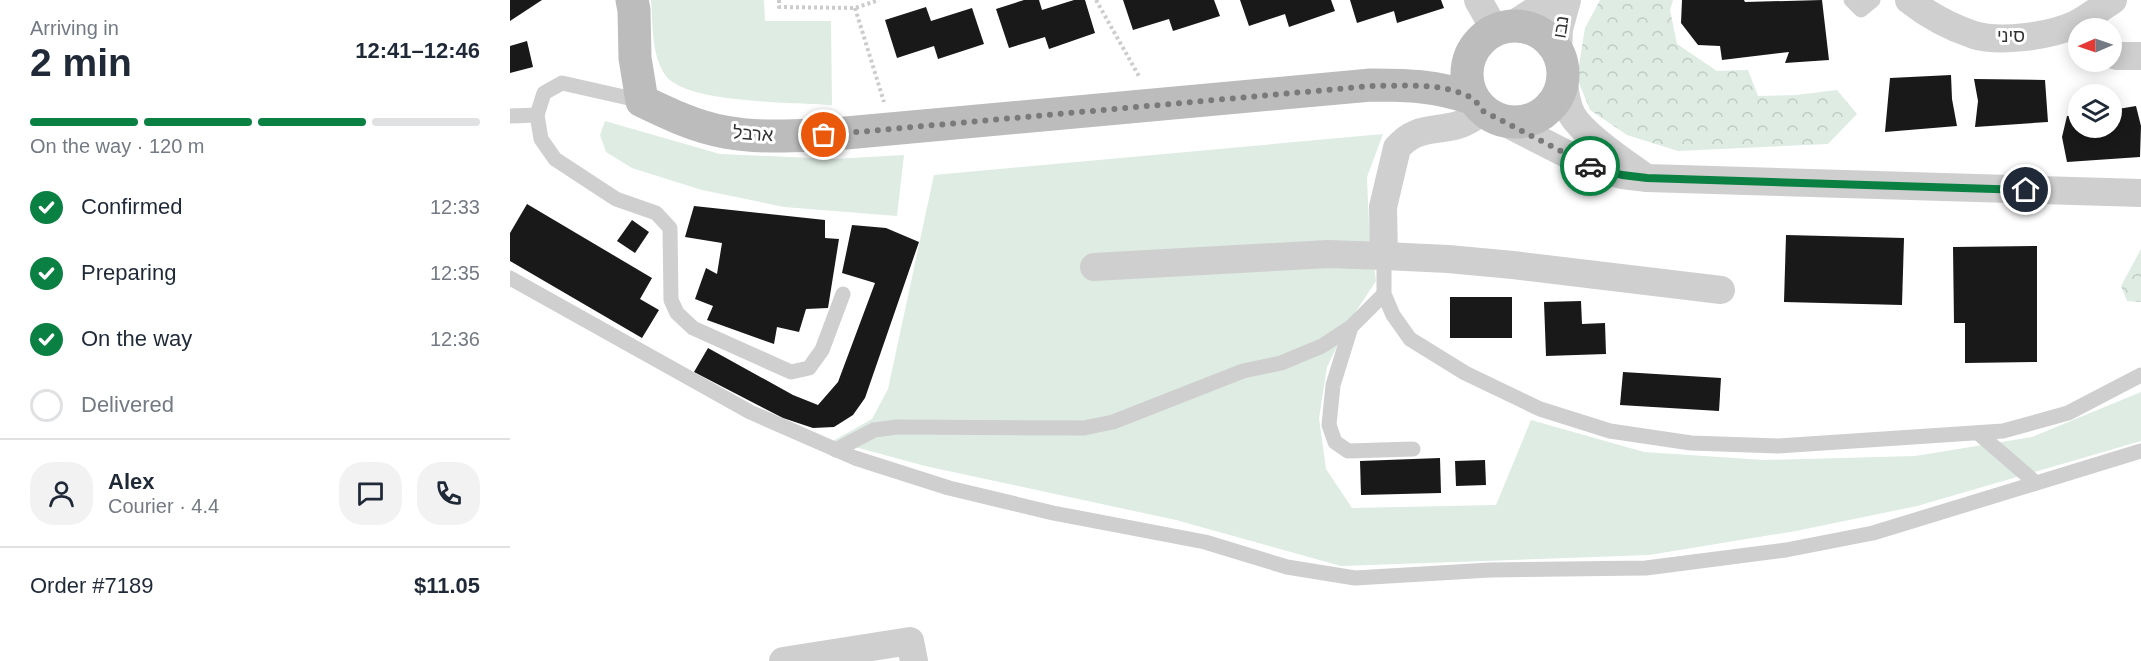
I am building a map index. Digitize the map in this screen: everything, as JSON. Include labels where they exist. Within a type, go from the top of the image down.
[{"type":"street","points":[[632,0],[638,81],[642,101]]},
{"type":"street","points":[[1478,0],[1503,28]]},
{"type":"street","name":"נבו","points":[[1503,28],[1537,9],[1546,0]]},
{"type":"street","name":"נבו","points":[[1567,0],[1558,29],[1560,66],[1567,101],[1573,116],[1614,155],[1647,178]]},
{"type":"street","name":"סיני","points":[[1909,0],[1930,16],[1976,36],[2013,38],[2048,35],[2068,29]]},
{"type":"street","name":"סיני","points":[[2089,18],[2112,0]]},
{"type":"street","points":[[1486,110],[1519,123],[1542,114],[1559,94],[1560,66],[1542,34],[1527,27],[1503,28],[1485,36],[1470,56],[1467,72],[1469,89],[1486,110],[1588,165],[1622,175],[1647,178],[2141,193]]},
{"type":"street","name":"ארבל","points":[[1371,86],[1470,56]]},
{"type":"street","points":[[2122,56],[2141,56]]},
{"type":"street","name":"ארבל","points":[[642,101],[672,116],[727,132],[802,136],[1371,86],[1420,86],[1449,90],[1486,110]]},
{"type":"street","points":[[1384,256],[1383,207],[1397,148],[1414,133],[1431,128],[1457,125],[1486,110]]},
{"type":"street","points":[[1094,267],[1328,254],[1384,256],[1513,265],[1721,290]]},
{"type":"street","points":[[783,661],[910,641],[914,661]]},
{"type":"lane","points":[[1851,0],[1861,10],[1873,0]]},
{"type":"lane","points":[[642,101],[562,83],[544,93],[537,115],[541,139],[555,159],[616,199],[656,213],[670,228],[671,300],[677,313],[693,328],[791,372],[809,368],[822,350],[843,294]]},
{"type":"lane","points":[[510,116],[537,115]]},
{"type":"lane","points":[[1384,256],[1384,294],[1393,315],[1410,339],[1464,373],[1540,409],[1610,431],[1691,443],[1778,446],[2003,431],[2068,413],[2141,375]]},
{"type":"lane","points":[[510,278],[750,412],[855,458],[928,481],[1053,513],[1205,542],[1287,567],[1355,578],[1490,570],[1646,568],[1786,550],[1873,533],[2141,451]]},
{"type":"lane","points":[[836,450],[874,430],[897,427],[1084,428],[1103,424],[1243,371],[1281,363],[1322,346],[1352,327],[1384,294]]},
{"type":"lane","points":[[1352,327],[1333,385],[1329,425],[1335,442],[1348,451],[1413,449]]},
{"type":"lane","points":[[1978,433],[2037,483]]},
{"type":"path","points":[[779,0],[779,7],[855,8],[879,0]]},
{"type":"path","points":[[1096,0],[1156,105]]},
{"type":"path","points":[[855,8],[892,129]]},
{"type":"green space","points":[[651,0],[764,0],[765,21],[831,21],[832,105],[719,97],[678,85],[666,76],[658,59],[655,49]]},
{"type":"green space","points":[[1600,0],[1673,0],[1670,10],[1677,44],[1717,71],[1748,70],[1758,96],[1796,95],[1837,90],[1857,114],[1828,144],[1678,151],[1627,135],[1590,110],[1577,78],[1585,28]]},
{"type":"green space","points":[[605,121],[720,154],[834,159],[904,155],[897,216],[784,207],[702,190],[632,168],[606,152],[600,135]]},
{"type":"green space","points":[[1383,134],[1367,177],[1369,226],[1376,281],[1350,320],[1327,367],[1319,418],[1326,469],[1352,508],[1496,505],[1531,420],[1644,452],[1764,460],[1915,456],[2032,437],[2141,392],[2141,441],[1917,506],[1796,531],[1649,555],[1341,566],[1176,520],[925,466],[833,441],[872,419],[888,389],[934,175]]},
{"type":"green space","points":[[2141,249],[2141,302],[2127,301],[2121,286]]},
{"type":"building","points":[[510,0],[542,0],[510,21]]},
{"type":"building","points":[[1024,0],[1039,0],[1042,10],[1074,0],[1085,0],[1095,33],[1049,49],[1045,37],[1009,48],[996,9]]},
{"type":"building","points":[[1123,0],[1214,0],[1220,16],[1173,31],[1169,19],[1133,30]]},
{"type":"building","points":[[1240,0],[1331,0],[1335,11],[1289,27],[1285,14],[1249,26]]},
{"type":"building","points":[[1350,0],[1441,0],[1444,8],[1397,23],[1394,11],[1357,23]]},
{"type":"building","points":[[1682,0],[1744,0],[1745,2],[1822,0],[1829,60],[1785,63],[1789,52],[1722,60],[1720,46],[1698,45],[1681,23]]},
{"type":"building","points":[[926,7],[931,21],[972,8],[984,44],[938,59],[934,46],[897,58],[885,20]]},
{"type":"building","points":[[527,41],[533,67],[510,73],[510,46]]},
{"type":"building","points":[[1951,75],[1952,99],[1957,126],[1885,132],[1890,78]]},
{"type":"building","points":[[1974,79],[2045,80],[2048,122],[1975,127],[1978,101]]},
{"type":"building","points":[[2136,106],[2141,126],[2140,157],[2067,162],[2062,137],[2067,116],[2068,138],[2122,138],[2122,108]]},
{"type":"building","points":[[527,204],[652,278],[640,299],[659,310],[642,338],[510,261],[510,233]]},
{"type":"building","points":[[694,206],[825,220],[825,238],[839,239],[828,308],[806,309],[799,332],[777,327],[774,344],[707,320],[713,306],[695,299],[706,268],[717,274],[722,243],[685,237]]},
{"type":"building","points":[[632,220],[649,232],[635,253],[617,241]]},
{"type":"building","points":[[852,225],[886,228],[919,242],[865,398],[853,415],[834,427],[813,428],[783,418],[694,372],[708,348],[793,395],[818,405],[838,382],[875,283],[842,273]]},
{"type":"building","points":[[1786,235],[1904,238],[1902,305],[1784,302]]},
{"type":"building","points":[[2037,246],[2037,362],[1965,363],[1965,323],[1954,323],[1953,247]]},
{"type":"building","points":[[1450,297],[1512,297],[1512,338],[1450,338]]},
{"type":"building","points":[[1581,301],[1582,324],[1605,323],[1606,354],[1546,356],[1544,302]]},
{"type":"building","points":[[1623,372],[1721,378],[1719,411],[1620,405]]},
{"type":"building","points":[[1440,458],[1441,493],[1361,495],[1360,461]]},
{"type":"building","points":[[1485,460],[1486,485],[1456,486],[1455,461]]},
{"type":"way so far","points":[[824,135],[1371,86],[1420,86],[1449,90],[1472,98],[1483,111],[1590,166]]},
{"type":"route","points":[[1590,166],[1622,175],[1647,178],[2026,190]]}]
